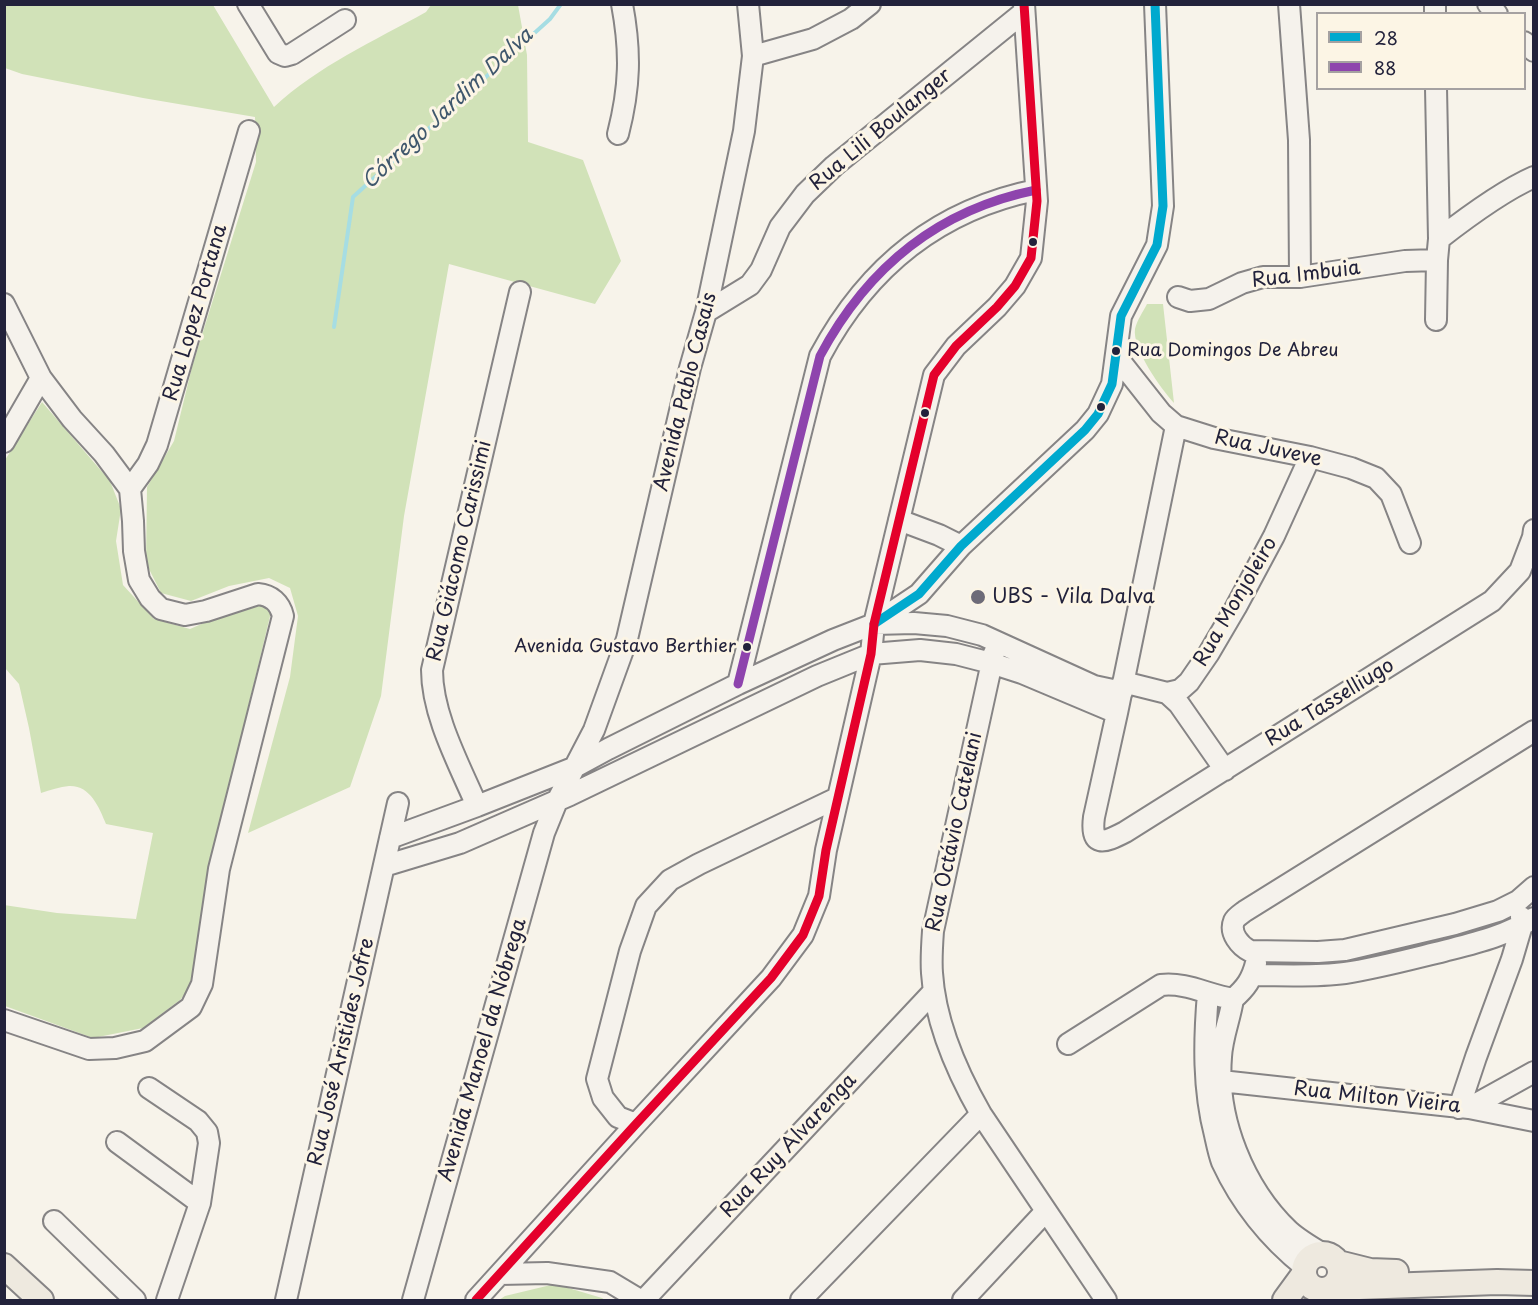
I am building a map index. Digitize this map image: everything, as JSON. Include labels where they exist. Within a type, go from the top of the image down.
[{"type":"main road","points":[[4,1266],[41,1300]]},
{"type":"main road","points":[[1285,1300],[1317,1276],[1370,1271],[1533,1267]]},
{"type":"main road","points":[[1317,1276],[1533,1283]]},
{"type":"street","points":[[248,4],[278,53],[285,56],[292,54],[345,20]]},
{"type":"street","points":[[618,134],[628,85],[629,52],[622,4]]},
{"type":"street","name":"Avenida Pablo Casais","points":[[573,768],[594,730],[627,639],[690,368],[706,312],[744,131],[753,56],[748,4]]},
{"type":"street","points":[[753,56],[813,39],[851,19],[870,4]]},
{"type":"street","points":[[390,838],[573,768],[738,684],[833,640],[874,624],[919,594],[961,546],[1085,430],[1098,414],[1112,384],[1120,316],[1157,245],[1161,226],[1163,206],[1155,4]]},
{"type":"street","points":[[1290,4],[1299,140],[1300,278]]},
{"type":"street","points":[[476,1300],[771,978],[803,935],[819,896],[825,850],[871,654],[874,624],[934,375],[956,346],[997,307],[1015,286],[1031,258],[1037,201],[1024,8]]},
{"type":"street","name":"Rua Lili Boulanger","points":[[706,312],[750,285],[760,270],[780,227],[805,194],[834,166],[1024,8]]},
{"type":"street","points":[[1436,90],[1439,239],[1436,320]]},
{"type":"street","name":"Rua Lopez Portana","points":[[130,489],[148,464],[157,445],[249,131]]},
{"type":"street","points":[[1439,239],[1519,183],[1533,177]]},
{"type":"street","points":[[738,684],[820,356],[834,331],[850,307],[881,271],[918,239],[955,217],[1013,194],[1036,190]]},
{"type":"street","name":"Rua Imbuia","points":[[1178,297],[1190,301],[1209,299],[1242,283],[1263,277],[1300,278],[1405,261],[1437,260]]},
{"type":"street","name":"Rua Giácomo Carissimi","points":[[477,806],[439,715],[434,697],[432,670],[520,292]]},
{"type":"street","points":[[4,304],[41,378],[130,489],[134,521],[134,551],[139,580],[150,598],[161,609],[185,615],[264,594],[274,600],[284,616],[219,869],[202,984],[191,1007],[145,1041],[115,1048],[89,1049],[4,1020]]},
{"type":"street","name":"Rua Juveve","points":[[1116,356],[1161,413],[1176,426],[1214,438],[1310,457],[1351,468],[1376,478],[1391,494],[1410,543]]},
{"type":"street","points":[[4,442],[41,378]]},
{"type":"street","points":[[384,866],[460,843],[557,801],[817,676],[871,654],[920,650],[956,654],[1022,673],[1117,713],[1176,426]]},
{"type":"street","name":"Rua Monjoleiro","points":[[1167,693],[1180,690],[1189,682],[1209,653],[1274,536],[1310,457]]},
{"type":"street","points":[[899,520],[961,546]]},
{"type":"street","name":"Rua Tasselliugo","points":[[1117,713],[1092,829],[1094,837],[1100,841],[1108,841],[1125,832],[1492,601],[1520,571],[1533,537],[1533,530]]},
{"type":"street","points":[[874,624],[947,626],[982,634],[1094,686],[1167,693],[1179,704],[1225,770]]},
{"type":"street","name":"Rua Octávio Catelani","points":[[998,642],[991,663],[933,931],[934,991],[941,1023],[967,1090],[1106,1300]]},
{"type":"street","points":[[594,730],[608,749]]},
{"type":"street","points":[[1533,731],[1235,918],[1233,925],[1237,939],[1243,947],[1250,951],[1345,950],[1455,924],[1498,911],[1518,901],[1533,887]]},
{"type":"street","name":"Avenida Manoel da Nóbrega","points":[[413,1300],[544,833],[573,768]]},
{"type":"street","points":[[636,1124],[618,1117],[603,1098],[597,1078],[630,951],[646,906],[670,880],[837,798]]},
{"type":"street","name":"Rua José Aristides Jofre","points":[[286,1300],[398,803]]},
{"type":"street","points":[[1464,1108],[1476,1057],[1528,922],[1518,901]]},
{"type":"street","points":[[1253,975],[1343,973],[1485,940],[1528,922]]},
{"type":"street","points":[[1258,951],[1249,984],[1233,999],[1231,1015],[1225,1031],[1221,1056],[1225,1112],[1233,1142],[1251,1182],[1269,1209],[1302,1241],[1317,1276]]},
{"type":"street","points":[[1068,1044],[1161,985],[1174,984],[1191,987],[1233,999]]},
{"type":"street","name":"Rua Ruy Alvarenga","points":[[642,1300],[934,991]]},
{"type":"street","points":[[1208,993],[1205,1027],[1207,1099],[1221,1160],[1239,1193],[1261,1225],[1293,1257],[1317,1276]]},
{"type":"street","points":[[1205,1027],[1225,1031]]},
{"type":"street","points":[[1464,1108],[1533,1072]]},
{"type":"street","name":"Rua Milton Vieira","points":[[1221,1081],[1464,1108],[1533,1121]]},
{"type":"street","points":[[149,1088],[198,1121],[207,1132],[209,1143],[200,1203],[167,1300]]},
{"type":"street","points":[[801,1300],[981,1114]]},
{"type":"street","points":[[117,1142],[200,1203]]},
{"type":"street","points":[[963,1300],[1046,1211]]},
{"type":"street","points":[[54,1221],[135,1300]]},
{"type":"street","points":[[500,1274],[547,1273],[610,1282],[642,1300]]},
{"type":"green space","points":[[4,5],[213,5],[274,107],[309,79],[426,12],[431,5],[518,5],[527,55],[528,142],[583,160],[621,261],[595,304],[449,264],[404,516],[381,696],[350,787],[248,833],[290,677],[298,616],[290,588],[269,578],[229,586],[191,601],[161,593],[146,563],[147,487],[174,441],[192,367],[256,162],[255,117],[143,98],[22,74],[5,68]]},
{"type":"green space","points":[[1147,304],[1163,304],[1174,403],[1148,368],[1135,337],[1136,326]]},
{"type":"green space","points":[[42,402],[110,481],[121,509],[116,541],[123,585],[154,619],[190,629],[238,608],[259,602],[272,608],[212,858],[191,986],[180,1000],[143,1028],[93,1038],[5,1006],[4,905],[57,913],[136,919],[153,833],[106,824],[93,798],[83,789],[66,786],[41,793],[19,684],[5,668],[5,460]]},
{"type":"green space","points":[[555,1284],[605,1300],[499,1300],[505,1296]]},
{"type":"waterway","name":"Córrego Jardim Dalva","points":[[334,327],[353,197],[550,19],[561,4]]},
{"type":"transit line","points":[[476,1300],[771,978],[803,935],[819,896],[826,850],[871,654],[874,624],[934,375],[956,346],[997,307],[1015,286],[1031,258],[1037,201],[1024,4]]},
{"type":"transit line","name":"28","points":[[874,624],[919,594],[961,546],[1085,430],[1098,414],[1112,384],[1121,316],[1157,245],[1163,206],[1155,4]]},
{"type":"transit line","name":"88","points":[[738,684],[820,356],[839,324],[883,270],[908,248],[937,228],[967,212],[1000,199],[1036,190]]},
{"type":"place","name":"Rua Domingos De Abreu","points":[[1116,351]]},
{"type":"place","name":"UBS - Vila Dalva","points":[[978,597]]},
{"type":"place","name":"Avenida Gustavo Berthier","points":[[747,647]]}]
